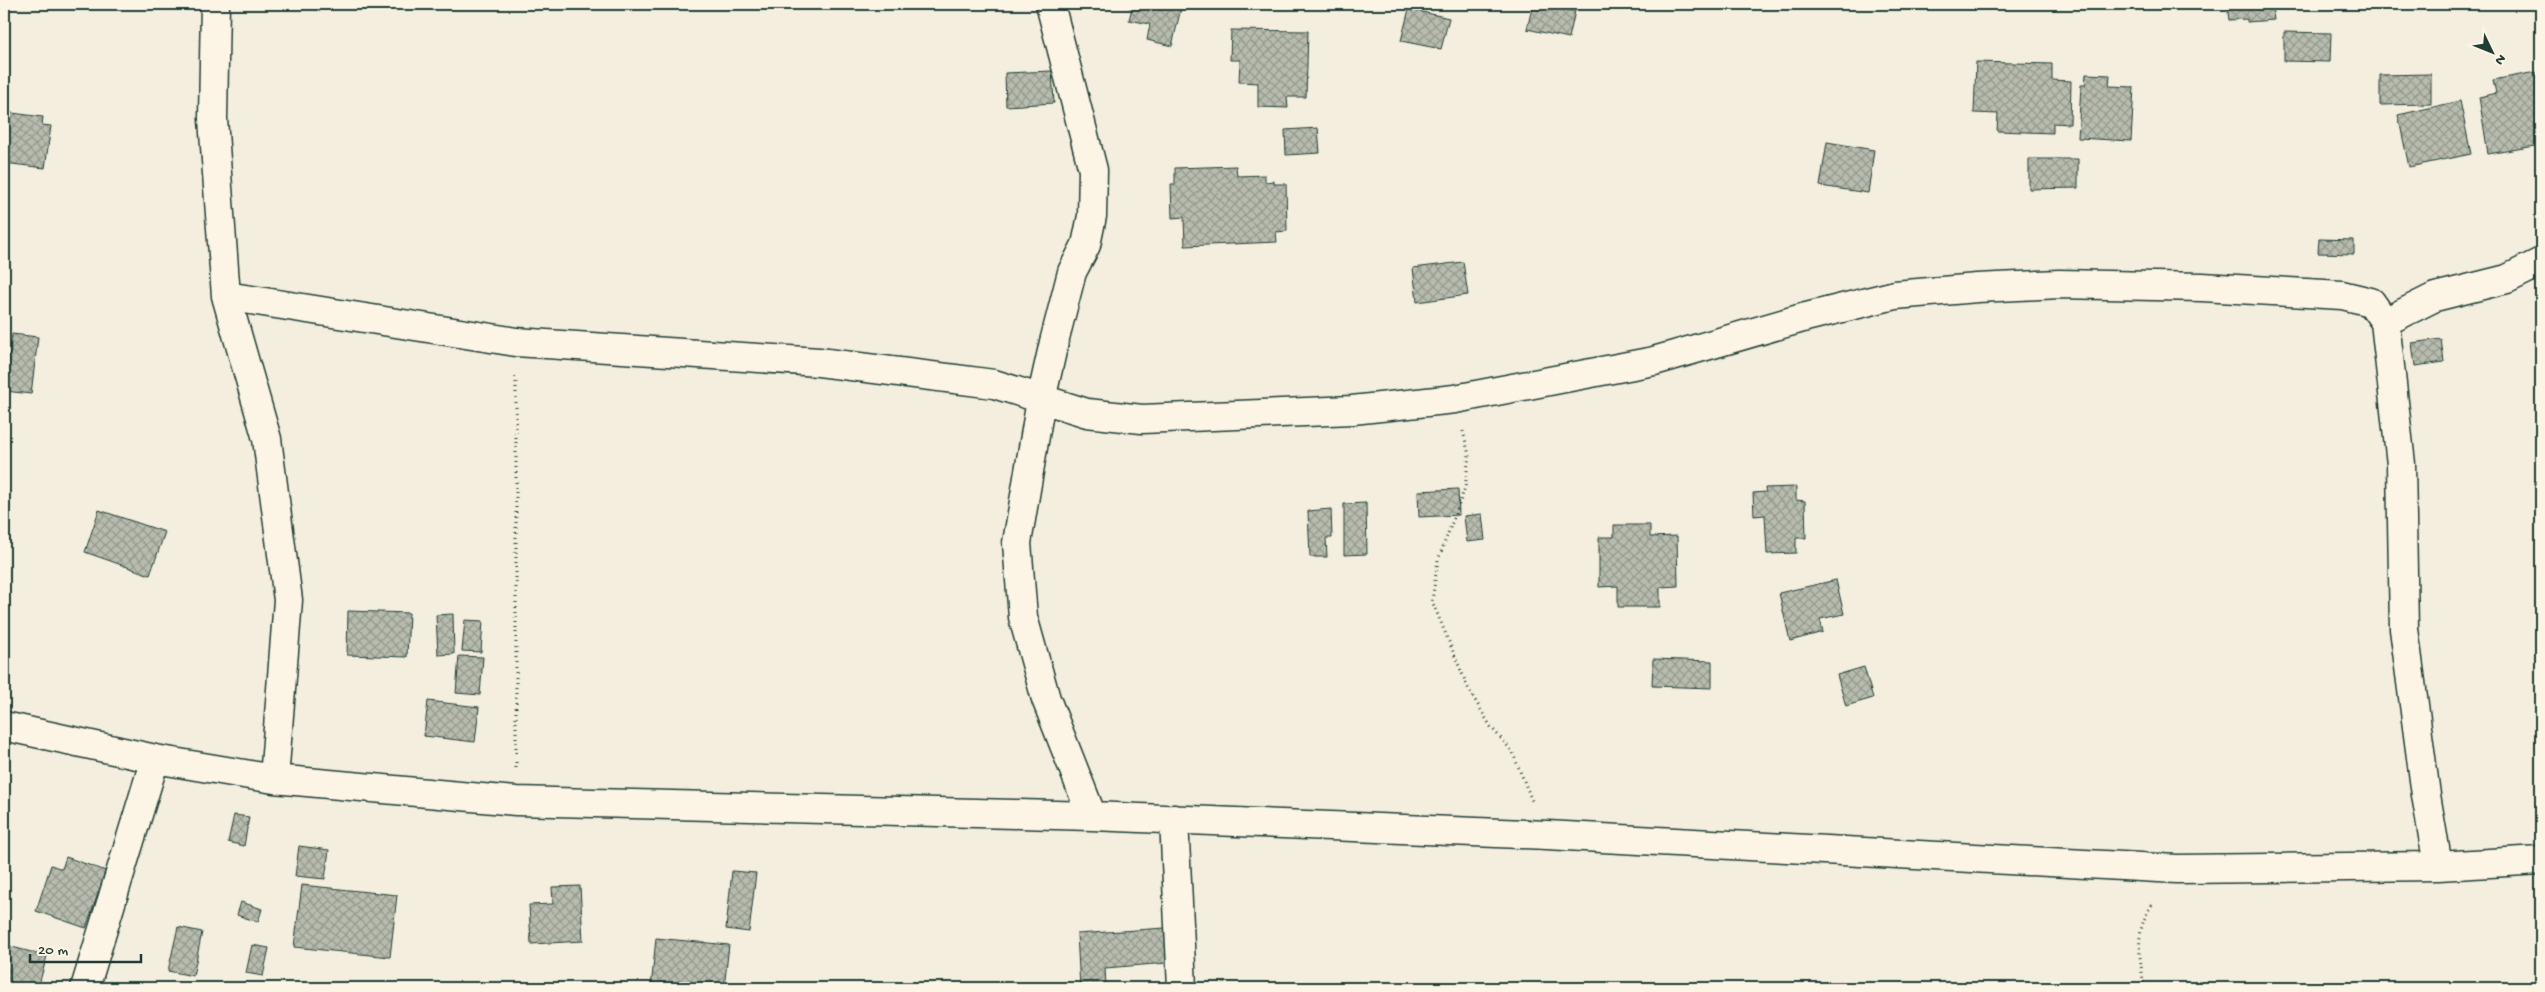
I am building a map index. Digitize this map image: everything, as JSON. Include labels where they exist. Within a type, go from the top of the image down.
[{"type":"street","points":[[215,4],[213,119],[226,296],[267,439],[288,600],[274,778]]},
{"type":"street","points":[[1050,4],[1093,170],[1092,216],[1086,245],[1072,272],[1041,400],[1017,543],[1023,617],[1046,700],[1092,816]]},
{"type":"street","points":[[2385,322],[2435,297],[2507,279],[2541,262]]},
{"type":"street","points":[[226,296],[516,342],[819,362],[994,384],[1087,413],[1142,419],[1352,410],[1455,399],[1654,361],[1806,317],[1895,295],[1977,288],[2078,284],[2202,287],[2342,295],[2370,302],[2385,322],[2401,464],[2404,629],[2426,795],[2438,866]]},
{"type":"street","points":[[4,726],[155,759],[274,778],[516,801],[1174,819],[1547,835],[2177,869],[2438,866],[2541,860]]},
{"type":"street","points":[[85,988],[155,759]]},
{"type":"street","points":[[1174,819],[1182,988]]},
{"type":"path","points":[[516,342],[516,801]]},
{"type":"path","points":[[1455,399],[1469,455],[1466,488],[1438,560],[1432,601],[1469,690],[1492,727],[1512,751],[1547,835]]},
{"type":"path","points":[[2144,988],[2139,945],[2143,916],[2177,869]]},
{"type":"building","points":[[401,4],[462,4],[462,7]]},
{"type":"building","points":[[1116,4],[1182,4],[1172,46],[1147,40],[1150,24],[1129,20],[1132,8]]},
{"type":"building","points":[[1533,4],[1575,11],[1569,38],[1527,29]]},
{"type":"building","points":[[2227,4],[2272,4],[2274,20],[2247,22],[2247,19],[2229,20]]},
{"type":"building","points":[[1409,9],[1449,18],[1441,49],[1401,41]]},
{"type":"building","points":[[1231,30],[1308,31],[1306,97],[1287,97],[1288,108],[1258,107],[1258,83],[1239,82],[1240,60],[1230,60]]},
{"type":"building","points":[[2284,32],[2331,33],[2330,62],[2284,61]]},
{"type":"building","points":[[1976,62],[2052,64],[2052,80],[2071,81],[2070,124],[2053,123],[2053,133],[1997,131],[1998,114],[1974,113]]},
{"type":"building","points":[[1052,71],[1054,103],[1006,106],[1005,73]]},
{"type":"building","points":[[2536,72],[2538,84],[2541,84],[2541,145],[2488,154],[2479,97],[2496,93],[2493,80]]},
{"type":"building","points":[[2086,74],[2110,75],[2109,86],[2134,87],[2131,141],[2078,138],[2081,85],[2085,85]]},
{"type":"building","points":[[2431,74],[2431,104],[2380,105],[2380,75]]},
{"type":"building","points":[[2460,101],[2471,154],[2409,167],[2398,115]]},
{"type":"building","points":[[4,112],[43,117],[42,125],[51,126],[45,168],[4,163]]},
{"type":"building","points":[[1318,128],[1320,153],[1286,155],[1285,130]]},
{"type":"building","points":[[1827,142],[1874,150],[1868,193],[1820,186]]},
{"type":"building","points":[[2029,159],[2078,159],[2078,188],[2029,189]]},
{"type":"building","points":[[1236,166],[1237,176],[1265,175],[1265,182],[1274,181],[1274,184],[1286,184],[1287,231],[1276,232],[1277,242],[1185,246],[1184,217],[1172,218],[1171,184],[1175,184],[1175,168]]},
{"type":"building","points":[[2319,239],[2354,240],[2354,254],[2318,253]]},
{"type":"building","points":[[1463,262],[1468,295],[1417,302],[1413,268]]},
{"type":"building","points":[[12,334],[38,337],[31,394],[5,391]]},
{"type":"building","points":[[2441,339],[2444,362],[2415,366],[2412,343]]},
{"type":"building","points":[[1796,487],[1796,500],[1805,501],[1806,538],[1796,538],[1796,553],[1767,554],[1765,515],[1754,516],[1753,493],[1766,492],[1765,488]]},
{"type":"building","points":[[1458,489],[1459,515],[1419,517],[1418,491]]},
{"type":"building","points":[[1366,503],[1367,554],[1344,555],[1344,504]]},
{"type":"building","points":[[1331,509],[1332,538],[1326,538],[1327,557],[1310,557],[1308,511]]},
{"type":"building","points":[[99,510],[165,532],[150,575],[85,552]]},
{"type":"building","points":[[1482,514],[1485,540],[1467,542],[1464,516]]},
{"type":"building","points":[[1614,525],[1650,525],[1650,537],[1677,536],[1678,586],[1660,587],[1660,607],[1618,607],[1618,586],[1599,587],[1599,537],[1614,537]]},
{"type":"building","points":[[1836,580],[1844,614],[1820,619],[1823,632],[1790,641],[1779,593]]},
{"type":"building","points":[[348,611],[409,613],[407,657],[347,655]]},
{"type":"building","points":[[453,614],[454,654],[438,655],[436,615]]},
{"type":"building","points":[[465,620],[483,621],[481,652],[462,651]]},
{"type":"building","points":[[459,656],[483,657],[480,695],[456,693]]},
{"type":"building","points":[[1653,659],[1712,661],[1712,688],[1652,686]]},
{"type":"building","points":[[1864,667],[1873,698],[1846,706],[1837,675]]},
{"type":"building","points":[[428,701],[479,707],[475,742],[424,736]]},
{"type":"building","points":[[234,815],[249,817],[244,846],[228,842]]},
{"type":"building","points":[[299,846],[329,850],[325,879],[295,876]]},
{"type":"building","points":[[66,857],[106,871],[86,928],[36,911],[51,865],[62,869]]},
{"type":"building","points":[[732,871],[756,873],[749,932],[726,929]]},
{"type":"building","points":[[302,885],[397,895],[390,957],[294,947]]},
{"type":"building","points":[[580,886],[583,941],[531,944],[529,905],[553,904],[552,887]]},
{"type":"building","points":[[241,902],[262,909],[258,922],[237,915]]},
{"type":"building","points":[[178,927],[202,932],[193,976],[168,971]]},
{"type":"building","points":[[1165,928],[1167,963],[1105,968],[1106,988],[1080,988],[1077,934]]},
{"type":"building","points":[[656,938],[729,945],[724,988],[651,988]]},
{"type":"building","points":[[4,945],[47,956],[38,988],[24,988],[4,983]]},
{"type":"building","points":[[252,945],[269,948],[263,976],[246,973]]}]
